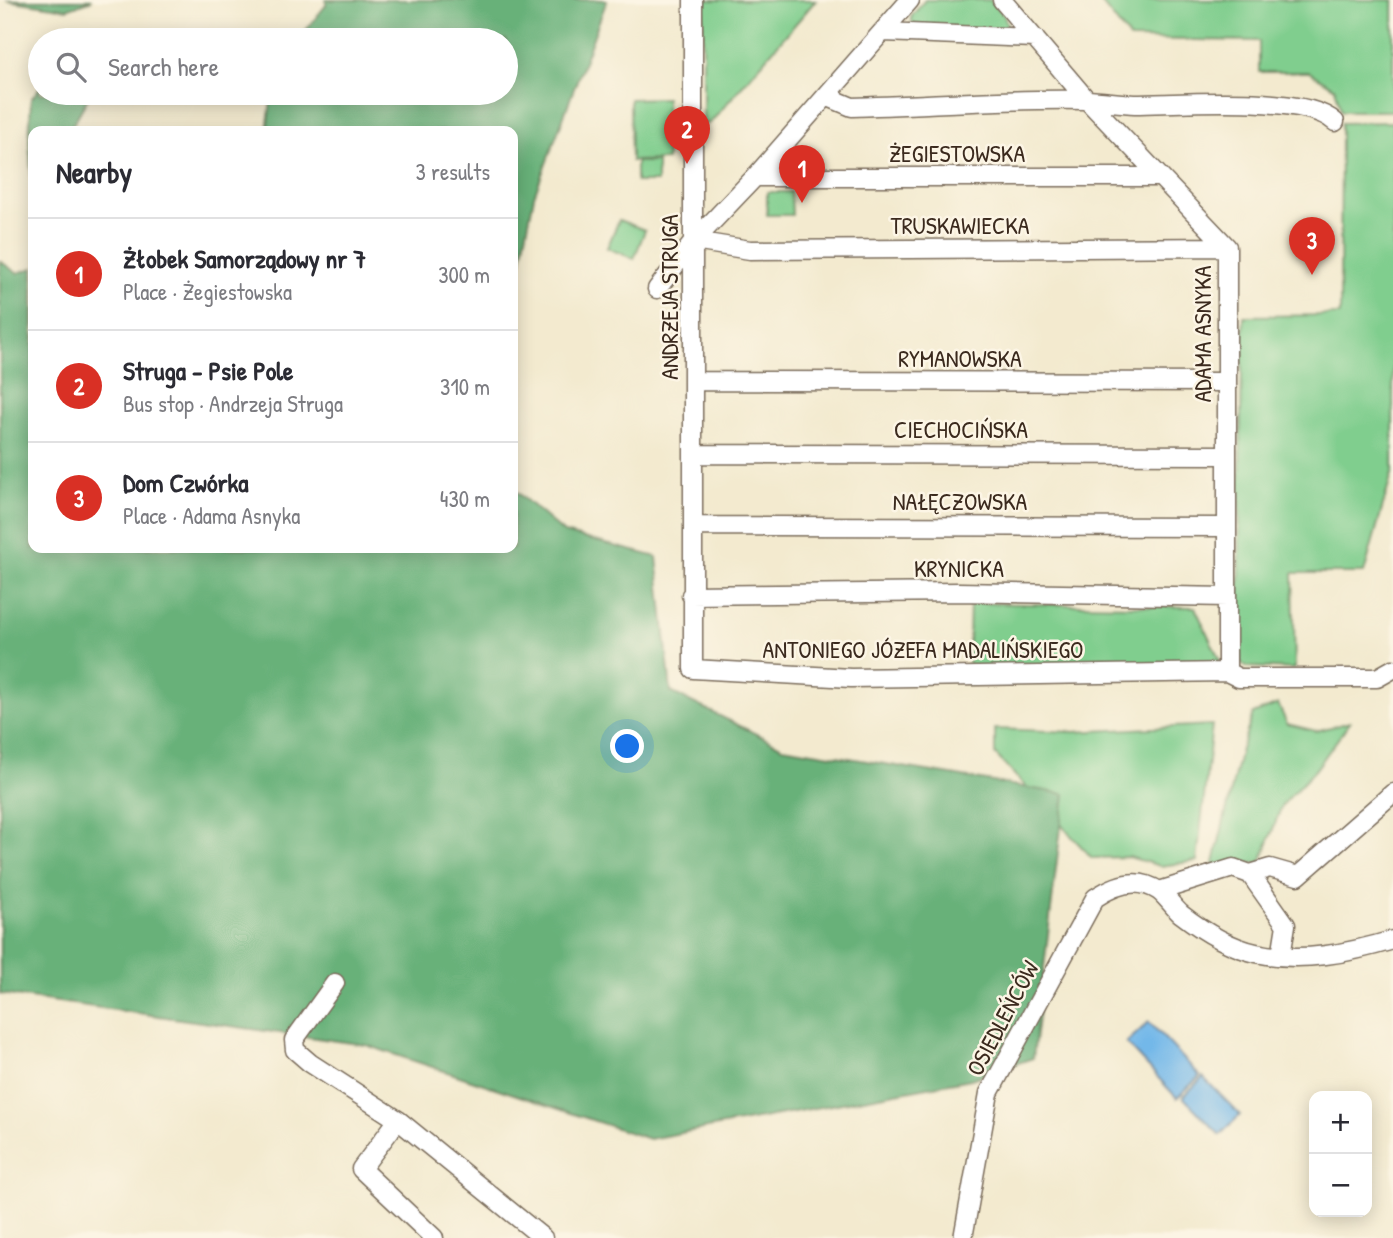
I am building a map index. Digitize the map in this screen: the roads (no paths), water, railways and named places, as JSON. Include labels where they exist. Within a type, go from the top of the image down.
[{"type":"street","name":"ANDRZEJA STRUGA","points":[[691,595],[694,526],[693,0]]},
{"type":"street","points":[[657,289],[694,241],[755,177],[910,0]]},
{"type":"street","name":"ADAMA ASNYKA","points":[[1002,0],[1087,100],[1227,247],[1227,672]]},
{"type":"street","points":[[884,32],[1034,38]]},
{"type":"street","points":[[826,96],[852,107],[1087,100],[1268,104],[1315,112],[1335,121]]},
{"type":"street","name":"ŻEGIESTOWSKA","points":[[755,177],[1158,177]]},
{"type":"street","name":"TRUSKAWIECKA","points":[[694,241],[750,250],[1227,247]]},
{"type":"street","name":"RYMANOWSKA","points":[[693,381],[1227,382]]},
{"type":"street","name":"CIECHOCIŃSKA","points":[[694,454],[1227,455]]},
{"type":"street","name":"NAŁĘCZOWSKA","points":[[694,526],[1227,527]]},
{"type":"street","name":"KRYNICKA","points":[[691,595],[959,592],[1227,597]]},
{"type":"street","name":"ANTONIEGO JÓZEFA MADALIŃSKIEGO","points":[[691,595],[693,669],[851,678],[1227,672]]},
{"type":"street","points":[[1227,672],[1239,678],[1377,678],[1393,669]]},
{"type":"street","points":[[1250,874],[1270,868],[1298,876],[1393,793]]},
{"type":"street","points":[[1281,956],[1286,925],[1250,874],[1233,868],[1159,891],[1179,912],[1217,937],[1256,953],[1281,956],[1328,955],[1393,940]]},
{"type":"street","name":"OSIEDLEŃCÓW","points":[[963,1238],[989,1093],[1095,898],[1115,884],[1143,884],[1159,891]]},
{"type":"street","points":[[335,983],[294,1040],[295,1050],[310,1063],[398,1120],[543,1238]]},
{"type":"street","points":[[398,1120],[361,1169],[434,1238]]},
{"type":"water","points":[[1149,1022],[1200,1076],[1177,1098],[1126,1043]]},
{"type":"water","points":[[1203,1077],[1240,1115],[1220,1135],[1183,1097]]},
{"type":"place","name":"Struga - Psie Pole","points":[[687,164]]},
{"type":"place","name":"Żłobek Samorządowy nr 7","points":[[802,203]]},
{"type":"place","name":"Dom Czwórka","points":[[1312,275]]}]
